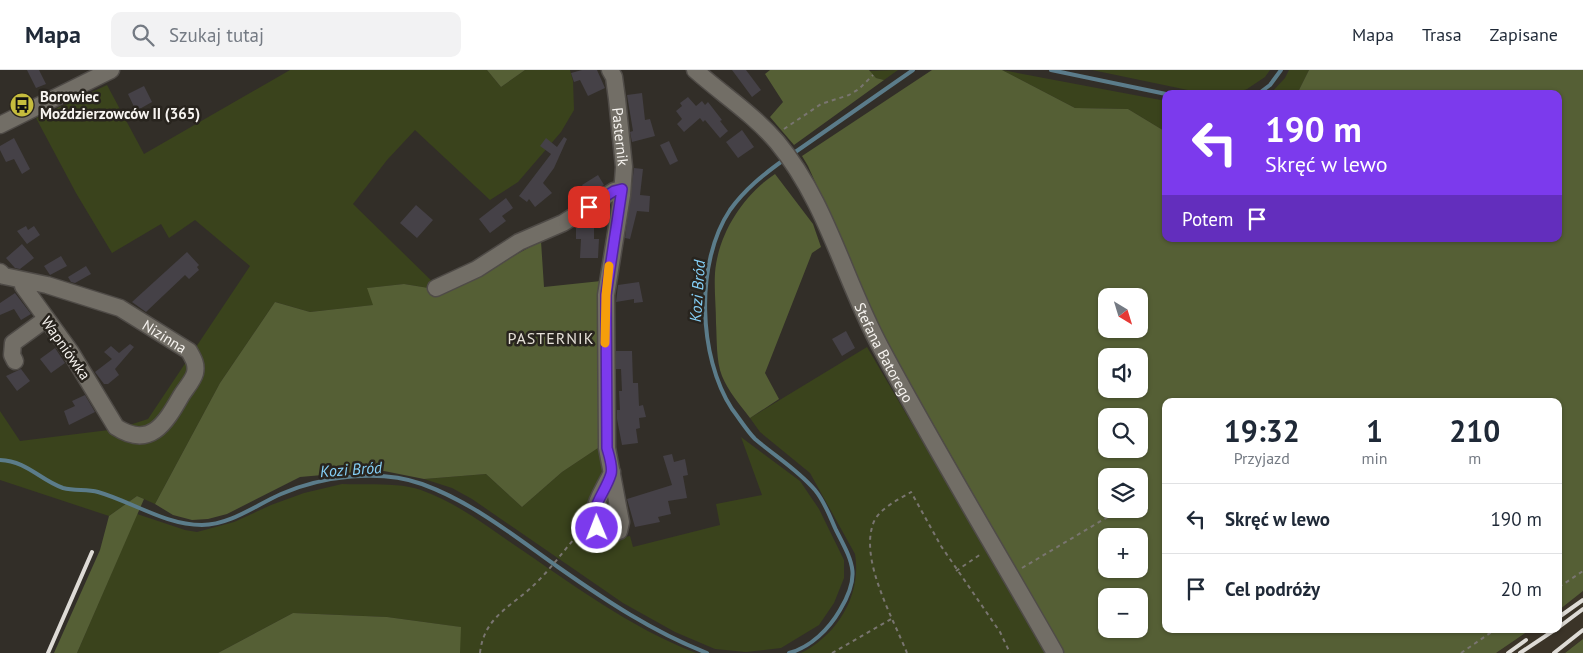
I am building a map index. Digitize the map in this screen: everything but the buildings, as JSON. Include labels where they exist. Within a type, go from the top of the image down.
[{"type":"street","points":[[0,124],[111,70]]},
{"type":"street","name":"Pasternik","points":[[593,519],[597,528],[607,535],[619,531],[621,522],[607,448],[606,295],[624,167],[614,76],[610,70]]},
{"type":"street","name":"Stefana Batorego","points":[[695,70],[756,120],[797,170],[821,214],[879,345],[1055,653]]},
{"type":"street","points":[[436,288],[477,269],[519,242],[563,223],[614,191],[622,189]]},
{"type":"street","points":[[0,272],[24,281]]},
{"type":"street","name":"Wapniówka","points":[[24,281],[23,286],[70,351],[116,427],[128,434]]},
{"type":"street","name":"Nizinna","points":[[24,281],[47,285],[120,308],[189,351],[196,362],[195,373],[169,418],[160,428],[147,435],[128,434]]},
{"type":"street","points":[[15,361],[12,355],[13,343],[46,320]]},
{"type":"street","points":[[593,519],[595,508],[612,472]]},
{"type":"path","points":[[774,140],[814,108],[860,89],[873,75]]},
{"type":"path","points":[[907,653],[882,593],[872,559],[870,544],[873,523],[881,512],[911,492],[956,571],[1000,632],[1010,653]]},
{"type":"path","points":[[1010,574],[1106,518]]},
{"type":"path","points":[[480,653],[482,637],[502,611],[538,581],[593,519]]},
{"type":"path","points":[[956,571],[993,546]]},
{"type":"path","points":[[1562,585],[1583,571]]},
{"type":"path","points":[[832,653],[893,618]]},
{"type":"path","points":[[1460,653],[1490,633]]},
{"type":"shaded area","points":[[1583,591],[1583,639],[1565,653],[1496,653],[1525,633],[1562,633],[1562,608]]},
{"type":"green space","points":[[290,70],[487,70],[501,87],[525,70],[570,70],[573,81],[574,110],[561,132],[518,182],[490,200],[415,130],[387,160],[353,204],[441,290],[404,284],[368,288],[374,305],[310,312],[275,302],[220,383],[155,504],[137,496],[109,516],[0,480],[0,411],[20,441],[117,429],[148,419],[250,266],[195,220],[169,238],[161,224],[112,253],[76,193],[36,118],[107,85],[144,154]]},
{"type":"green space","points":[[487,70],[525,70],[501,87]]},
{"type":"green space","points":[[770,70],[869,70],[876,78],[884,80],[794,145],[770,117],[783,102],[765,74]]},
{"type":"green space","points":[[898,70],[884,80],[876,78],[869,71]]},
{"type":"green space","points":[[932,70],[1002,70],[1075,108],[1128,109],[1162,130],[1162,242],[1562,242],[1562,90],[1299,90],[1309,70],[1583,70],[1583,591],[1562,608],[1562,398],[1162,398],[1162,633],[1525,633],[1496,653],[1064,653],[887,343],[802,156]]},
{"type":"green space","points":[[1002,70],[1162,100],[1162,130],[1128,109],[1075,108]]},
{"type":"green space","points":[[1092,70],[1270,70],[1265,77],[1244,90],[1188,90]]},
{"type":"green space","points":[[1289,70],[1309,70],[1299,90],[1274,90],[1285,78]]},
{"type":"green space","points":[[775,174],[813,224],[821,247],[812,253],[765,373],[779,399],[750,418],[731,392],[720,370],[717,343],[715,273],[721,244],[734,217],[753,193]]},
{"type":"green space","points":[[541,241],[544,287],[601,281],[599,294],[598,448],[562,472],[522,507],[486,474],[424,479],[379,470],[300,477],[227,514],[208,519],[192,520],[173,515],[155,504],[220,383],[275,302],[310,312],[373,305],[367,288],[404,284],[441,290],[497,265]]},
{"type":"green space","points":[[867,347],[1046,653],[801,653],[826,636],[844,612],[855,584],[855,554],[810,473],[760,432],[750,418]]},
{"type":"green space","points":[[741,437],[800,481],[819,509],[844,560],[844,578],[834,603],[819,625],[781,648],[746,652],[715,649],[675,632],[623,603],[472,499],[452,488],[424,479],[486,474],[522,507],[562,472],[598,448],[604,473],[588,520],[620,538],[630,536],[633,547],[720,525],[716,504],[762,495]]},
{"type":"green space","points":[[342,484],[382,484],[412,487],[434,495],[480,521],[624,618],[647,631],[696,653],[460,653],[460,627],[387,617],[293,613],[218,653],[77,653],[137,514],[185,530],[197,532],[234,522],[271,505],[304,493]]},
{"type":"green space","points":[[609,488],[616,522],[610,530],[597,514]]},
{"type":"green space","points":[[137,496],[144,499],[77,653],[54,653],[100,550],[109,516]]},
{"type":"green space","points":[[293,613],[387,617],[461,627],[460,653],[218,653]]},
{"type":"green space","points":[[1583,639],[1583,653],[1565,653]]},
{"type":"waterway","name":"Kozi Bród","points":[[791,155],[913,70]]},
{"type":"waterway","name":"Kozi Bród","points":[[1051,70],[1162,93]]},
{"type":"waterway","name":"Kozi Bród","points":[[1263,90],[1270,85],[1281,70]]},
{"type":"waterway","name":"Kozi Bród","points":[[785,159],[762,176],[742,195],[730,210],[719,231],[711,256],[706,282],[705,310],[707,337],[712,363],[721,388],[732,409],[755,439],[794,470],[819,495],[847,552],[852,569],[851,587],[836,617],[812,642],[789,653]]},
{"type":"waterway","name":"Kozi Bród","points":[[0,460],[10,461],[26,467],[63,488],[98,492],[162,517],[188,524],[202,525],[223,522],[281,494],[314,483],[333,479],[370,476],[406,479],[441,492],[476,510],[630,614],[687,645],[707,653]]},
{"type":"railway","points":[[48,653],[92,552]]},
{"type":"railway","points":[[1562,615],[1583,600]]},
{"type":"railway","points":[[1562,625],[1583,609]]},
{"type":"railway","points":[[1554,653],[1583,630]]},
{"type":"railway","points":[[1520,653],[1550,633]]},
{"type":"railway","points":[[1508,653],[1526,640]]},
{"type":"slow traffic","points":[[605,343],[609,266]]},
{"type":"place","name":"Borowiec Moździerzowców II (365)","points":[[22,105]]},
{"type":"district","name":"PASTERNIK","points":[[551,338]]},
{"type":"route","points":[[589,207],[614,191],[622,189],[618,221],[610,258],[606,295],[605,378],[607,448],[612,472],[595,508],[593,519],[597,528]]}]
